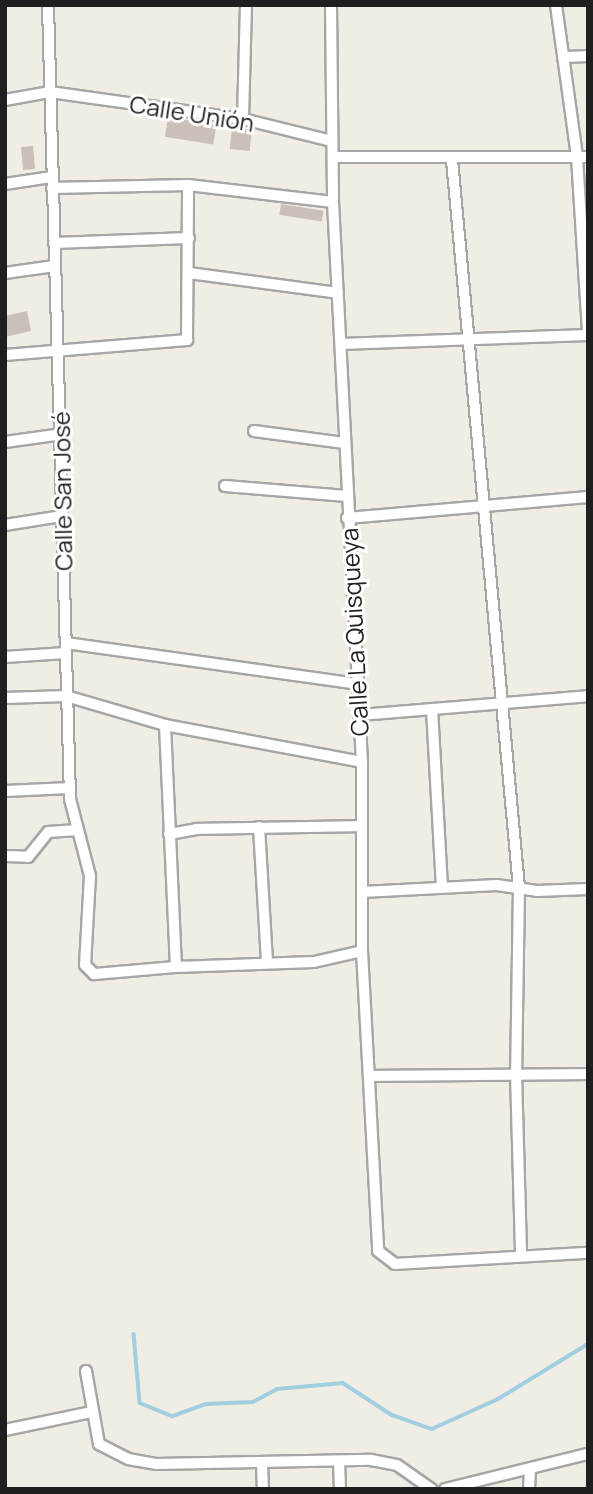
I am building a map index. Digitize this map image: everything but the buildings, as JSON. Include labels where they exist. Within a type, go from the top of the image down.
[{"type":"street","name":"Calle San José","points":[[48,5],[62,434],[66,696],[70,788],[90,876],[89,972],[176,967]]},
{"type":"street","points":[[243,118],[246,5]]},
{"type":"street","name":"Calle La Quisqueya","points":[[331,5],[333,202],[347,518],[362,762],[362,951],[382,1258],[395,1264],[521,1253]]},
{"type":"street","points":[[341,344],[471,341],[588,333],[582,157],[556,5]]},
{"type":"street","points":[[563,57],[588,56]]},
{"type":"street","name":"Calle Unión","points":[[5,100],[50,92],[243,118],[332,141]]},
{"type":"street","points":[[333,157],[452,160],[582,157]]},
{"type":"street","points":[[452,160],[488,507],[519,888],[516,1073],[521,1253],[588,1253]]},
{"type":"street","points":[[5,184],[188,185],[333,202]]},
{"type":"street","points":[[5,355],[58,348],[181,344],[190,332],[188,185]]},
{"type":"street","points":[[54,243],[189,238]]},
{"type":"street","points":[[5,273],[55,266]]},
{"type":"street","points":[[189,273],[338,293]]},
{"type":"street","points":[[254,431],[344,443]]},
{"type":"street","points":[[5,442],[62,434]]},
{"type":"street","points":[[225,486],[346,496]]},
{"type":"street","points":[[347,518],[588,497]]},
{"type":"street","points":[[5,525],[62,516]]},
{"type":"street","points":[[5,657],[66,648],[357,684]]},
{"type":"street","points":[[5,698],[66,696],[165,725],[362,762]]},
{"type":"street","points":[[359,715],[588,696]]},
{"type":"street","points":[[432,709],[442,887]]},
{"type":"street","points":[[165,725],[176,967],[334,959],[362,951]]},
{"type":"street","points":[[5,791],[70,788]]},
{"type":"street","points":[[169,834],[259,827],[362,827]]},
{"type":"street","points":[[259,827],[267,963]]},
{"type":"street","points":[[5,856],[28,857],[48,832],[78,830]]},
{"type":"street","points":[[362,892],[442,887],[588,889]]},
{"type":"street","points":[[369,1076],[588,1074]]},
{"type":"street","points":[[86,1371],[99,1444],[128,1459],[156,1464],[339,1461],[397,1465],[431,1489]]},
{"type":"street","points":[[5,1430],[92,1412]]},
{"type":"street","points":[[445,1489],[588,1454]]},
{"type":"street","points":[[339,1461],[341,1489]]},
{"type":"street","points":[[262,1463],[263,1489]]},
{"type":"street","points":[[530,1470],[530,1489]]},
{"type":"waterway","points":[[134,1334],[140,1403],[173,1416],[206,1404],[253,1402],[277,1389],[343,1383],[392,1415],[432,1429],[498,1399],[588,1344]]}]
